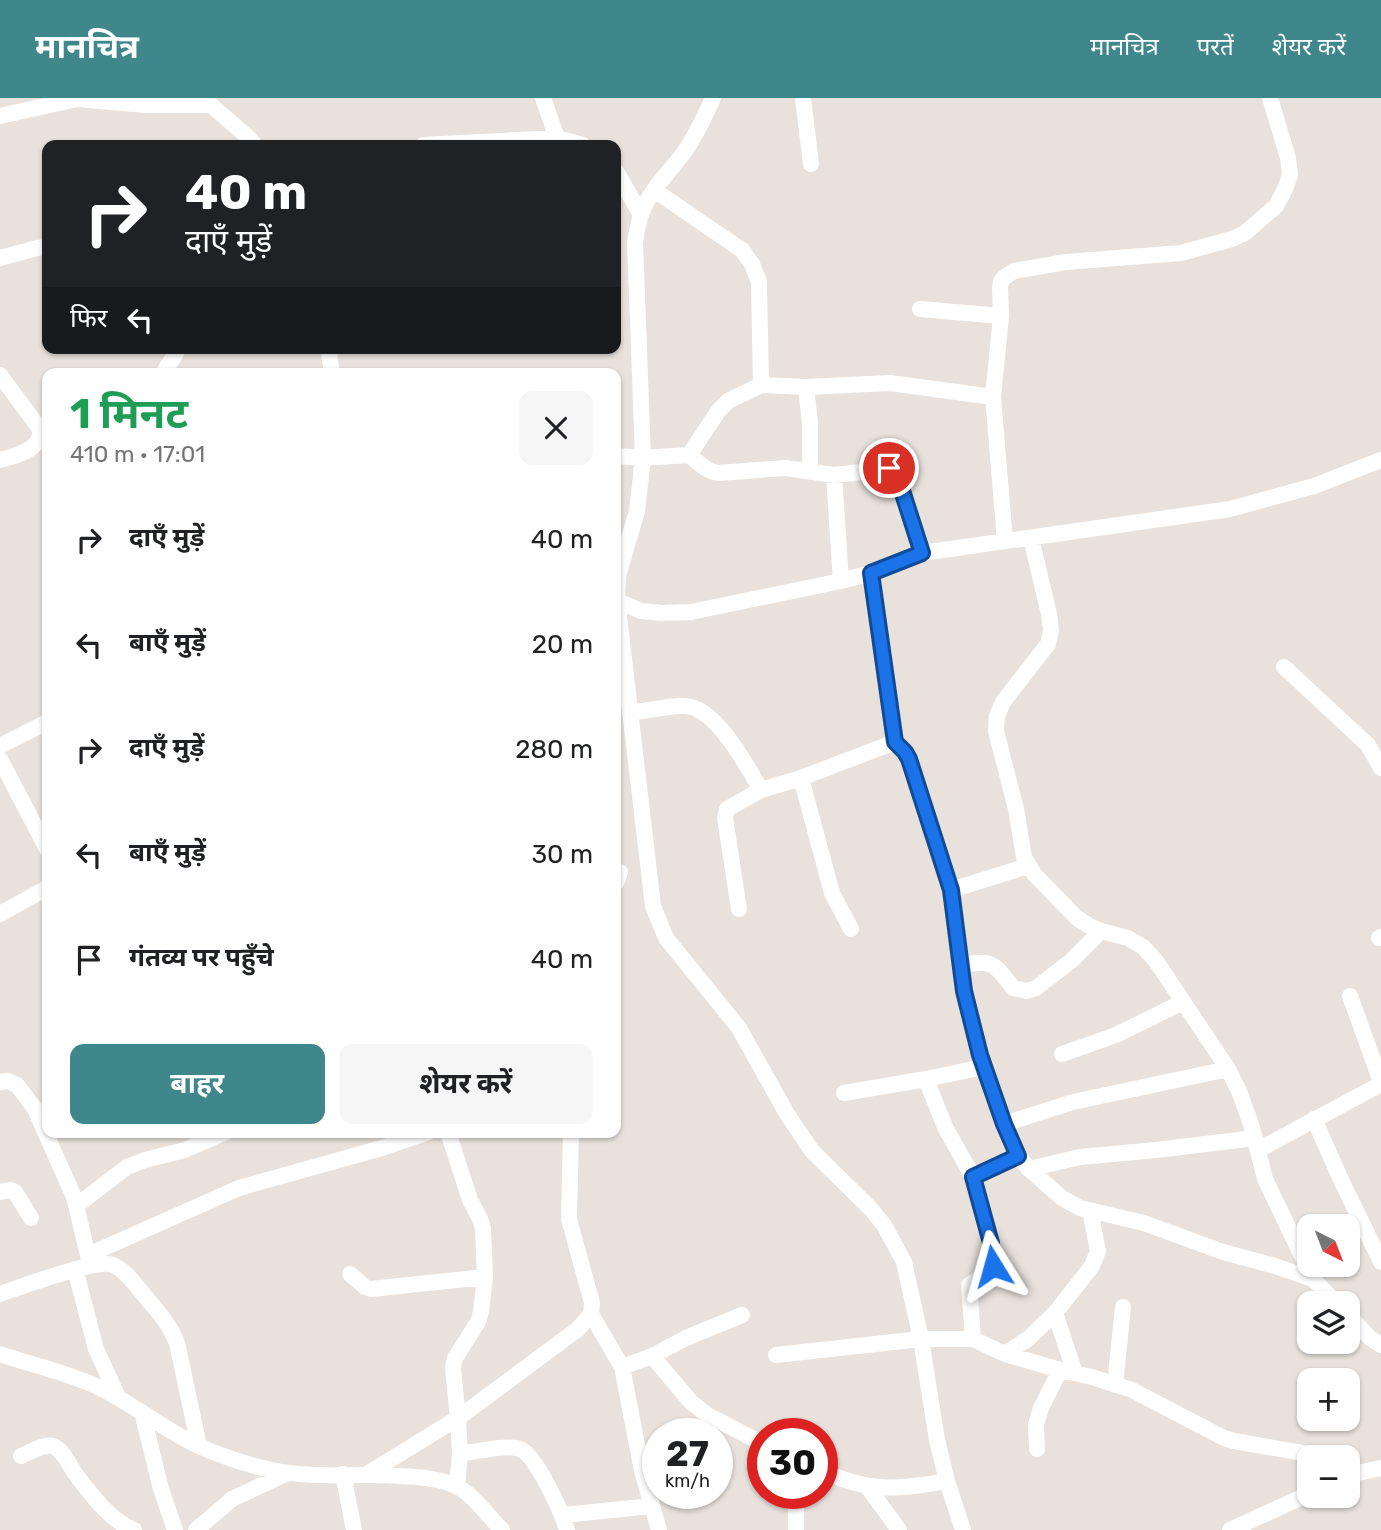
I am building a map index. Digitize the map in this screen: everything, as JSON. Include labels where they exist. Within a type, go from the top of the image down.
[{"type":"street","points":[[543,98],[557,138]]},
{"type":"street","points":[[621,566],[637,511],[643,458],[635,242],[641,215],[654,190],[685,151],[713,98]]},
{"type":"street","points":[[803,98],[811,164]]},
{"type":"street","points":[[1005,541],[993,397],[1001,316],[1001,281],[1014,271],[1066,262],[1181,253],[1245,233],[1276,206],[1290,175],[1288,158],[1270,98]]},
{"type":"street","points":[[0,116],[77,99],[146,105],[207,102],[251,140]]},
{"type":"street","points":[[519,140],[564,140]]},
{"type":"street","points":[[621,180],[641,215]]},
{"type":"street","points":[[654,190],[743,250],[752,264],[759,282],[761,385]]},
{"type":"street","points":[[0,258],[42,248]]},
{"type":"street","points":[[920,309],[1001,316]]},
{"type":"street","points":[[0,375],[40,429],[41,436],[33,447],[0,460]]},
{"type":"street","points":[[690,455],[719,410],[728,401],[761,385],[806,387],[890,383],[993,397]]},
{"type":"street","points":[[806,387],[810,423],[810,470]]},
{"type":"street","points":[[621,456],[690,455],[712,472],[786,468],[834,475],[889,468],[897,475],[922,553]]},
{"type":"street","points":[[621,602],[641,611],[691,612],[841,582],[922,553],[1230,509],[1314,486],[1381,460]]},
{"type":"street","points":[[834,475],[841,582]]},
{"type":"street","points":[[1031,538],[1051,630],[1048,644],[1003,702],[997,716],[996,731],[1028,866],[1077,918],[1101,931],[1128,939],[1143,947],[1156,961],[1228,1069],[1257,1144],[1265,1179],[1313,1279],[1325,1291]]},
{"type":"street","points":[[871,573],[895,742],[909,759],[951,890],[964,991],[983,1066],[1018,1156],[1062,1198],[1080,1208],[1144,1223],[1223,1252],[1313,1279]]},
{"type":"street","points":[[621,640],[653,906],[666,938],[739,1028],[787,1114],[812,1151],[870,1208],[884,1225],[904,1262],[921,1339],[937,1440],[963,1530]]},
{"type":"street","points":[[1284,667],[1368,745],[1381,768]]},
{"type":"street","points":[[630,713],[686,706],[698,709],[728,736],[761,790]]},
{"type":"street","points":[[0,746],[42,725]]},
{"type":"street","points":[[739,909],[725,818],[727,809],[761,790],[801,778],[895,742]]},
{"type":"street","points":[[0,759],[42,839]]},
{"type":"street","points":[[801,778],[832,893],[850,929]]},
{"type":"street","points":[[951,890],[1028,866]]},
{"type":"street","points":[[0,914],[42,891]]},
{"type":"street","points":[[961,965],[991,963],[1013,988],[1027,991],[1036,988],[1072,961],[1101,931]]},
{"type":"street","points":[[1029,1169],[1080,1157],[1257,1144],[1314,1119],[1381,1083],[1350,996]]},
{"type":"street","points":[[1062,1054],[1116,1035],[1183,1002]]},
{"type":"street","points":[[844,1093],[983,1066]]},
{"type":"street","points":[[1004,1124],[1073,1102],[1228,1069]]},
{"type":"street","points":[[926,1079],[945,1127],[973,1177],[991,1243],[991,1271],[969,1285],[973,1339]]},
{"type":"street","points":[[0,1082],[8,1081],[17,1085],[31,1102],[42,1125]]},
{"type":"street","points":[[1314,1119],[1381,1262]]},
{"type":"street","points":[[48,1138],[69,1183],[76,1206],[96,1349],[118,1397]]},
{"type":"street","points":[[76,1206],[127,1167],[185,1150],[212,1138]]},
{"type":"street","points":[[450,1138],[470,1200],[483,1228],[485,1277],[478,1322],[455,1357],[453,1368],[460,1454],[457,1487]]},
{"type":"street","points":[[571,1138],[569,1219],[587,1281],[592,1303],[591,1314],[622,1367],[642,1471]]},
{"type":"street","points":[[0,1294],[84,1263],[239,1188],[382,1140]]},
{"type":"street","points":[[973,1177],[1018,1156]]},
{"type":"street","points":[[0,1192],[15,1192],[31,1218]]},
{"type":"street","points":[[1005,1354],[1029,1338],[1055,1313],[1096,1259],[1098,1251],[1090,1211]]},
{"type":"street","points":[[84,1263],[104,1263],[118,1267],[172,1329],[199,1446]]},
{"type":"street","points":[[350,1274],[365,1287],[372,1289],[485,1277]]},
{"type":"street","points":[[1115,1385],[1124,1307]]},
{"type":"street","points":[[1037,1449],[1036,1424],[1041,1408],[1068,1371],[1055,1313]]},
{"type":"street","points":[[367,1474],[458,1418],[578,1329],[591,1314]]},
{"type":"street","points":[[622,1367],[742,1315]]},
{"type":"street","points":[[1360,1328],[1381,1345]]},
{"type":"street","points":[[776,1355],[921,1339],[973,1339],[1005,1354],[1132,1391],[1224,1438],[1297,1452]]},
{"type":"street","points":[[0,1354],[94,1385],[199,1446],[228,1458],[288,1473],[426,1477],[457,1487],[502,1530]]},
{"type":"street","points":[[652,1356],[691,1402],[706,1415],[747,1436]]},
{"type":"street","points":[[142,1412],[161,1489],[175,1530]]},
{"type":"street","points":[[21,1456],[53,1446],[109,1514],[122,1525],[134,1530]]},
{"type":"street","points":[[460,1454],[521,1449],[549,1485],[565,1522],[642,1508]]},
{"type":"street","points":[[1360,1471],[1381,1468]]},
{"type":"street","points":[[196,1530],[232,1499],[288,1473]]},
{"type":"street","points":[[343,1474],[354,1530]]},
{"type":"street","points":[[838,1477],[867,1486],[885,1488],[947,1481]]},
{"type":"street","points":[[867,1486],[899,1530]]},
{"type":"street","points":[[1230,1530],[1297,1499]]},
{"type":"street","points":[[653,1509],[659,1530]]},
{"type":"street","points":[[796,1509],[796,1530]]},
{"type":"route","points":[[889,468],[897,475],[922,553],[871,573],[895,742],[909,759],[951,890],[964,991],[980,1055],[1018,1156],[973,1177],[991,1243],[993,1266]]}]
